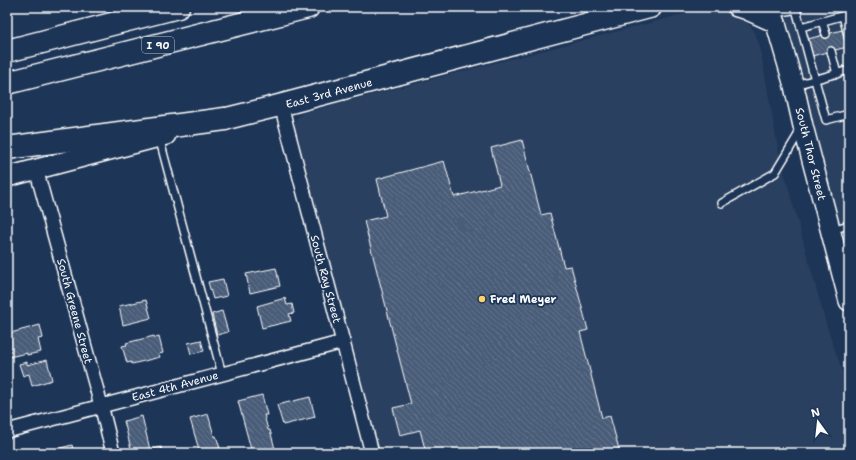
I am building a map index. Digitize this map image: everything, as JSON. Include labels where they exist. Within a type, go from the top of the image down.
[{"type":"highway","points":[[7,51],[178,7]]},
{"type":"highway","name":"I 90","points":[[7,84],[308,7]]},
{"type":"highway","points":[[7,148],[225,119]]},
{"type":"main road","name":"East 3rd Avenue","points":[[7,177],[651,7]]},
{"type":"main road","points":[[737,7],[773,15]]},
{"type":"main road","name":"South Thor Street","points":[[773,15],[794,86],[849,301]]},
{"type":"street","name":"South Ray Street","points":[[281,105],[372,453]]},
{"type":"street","name":"South Greene Street","points":[[36,169],[113,453]]},
{"type":"street","name":"East 4th Avenue","points":[[7,430],[343,342]]},
{"type":"lane","points":[[773,15],[797,8],[814,80],[826,120],[849,114]]},
{"type":"lane","points":[[801,27],[846,15],[849,39]]},
{"type":"lane","points":[[822,21],[826,34]]},
{"type":"lane","points":[[831,52],[837,74]]},
{"type":"lane","points":[[794,86],[849,70]]},
{"type":"lane","points":[[722,203],[775,173],[803,126]]},
{"type":"lane","points":[[158,136],[222,374]]},
{"type":"lane","points":[[831,230],[849,225]]},
{"type":"shaded area","points":[[782,7],[849,7],[849,260]]},
{"type":"shaded area","points":[[712,9],[730,11],[745,20],[754,31],[760,47],[779,154],[827,327],[849,390],[849,453],[380,453],[294,127],[296,119],[302,113],[696,11]]},
{"type":"building","points":[[842,30],[847,47],[812,56],[808,39]]},
{"type":"building","name":"Fred Meyer","points":[[522,140],[541,215],[550,213],[564,267],[571,266],[588,330],[580,332],[602,418],[610,416],[620,453],[426,453],[420,430],[400,435],[393,408],[411,404],[364,221],[386,216],[377,179],[444,161],[454,197],[500,185],[491,148]]},
{"type":"building","points":[[276,268],[280,286],[250,293],[246,274]]},
{"type":"building","points":[[223,279],[227,296],[213,299],[208,282]]},
{"type":"building","points":[[285,298],[287,305],[292,304],[294,313],[289,314],[291,321],[262,328],[257,306]]},
{"type":"building","points":[[146,300],[151,318],[123,325],[119,306]]},
{"type":"building","points":[[222,311],[228,332],[217,335],[212,314]]},
{"type":"building","points":[[40,325],[43,338],[38,339],[41,352],[9,357],[7,355],[7,334]]},
{"type":"building","points":[[154,336],[155,338],[159,337],[163,353],[159,354],[160,357],[132,364],[131,362],[127,363],[122,346],[127,345],[126,343]]},
{"type":"building","points":[[201,340],[204,351],[191,354],[188,343]]},
{"type":"building","points":[[47,360],[52,380],[32,386],[29,374],[23,376],[19,364],[27,362],[27,365]]},
{"type":"building","points":[[262,395],[267,415],[264,415],[275,449],[260,453],[252,453],[238,401]]},
{"type":"building","points":[[310,397],[315,417],[283,425],[277,405]]},
{"type":"building","points":[[208,414],[214,436],[216,436],[220,448],[200,453],[190,419]]},
{"type":"building","points":[[142,416],[150,450],[161,447],[163,453],[132,453],[124,421]]},
{"type":"building","points":[[72,445],[74,453],[42,453]]},
{"type":"building","points":[[331,447],[333,453],[312,453],[312,452]]},
{"type":"place","name":"Fred Meyer","points":[[482,299]]}]
